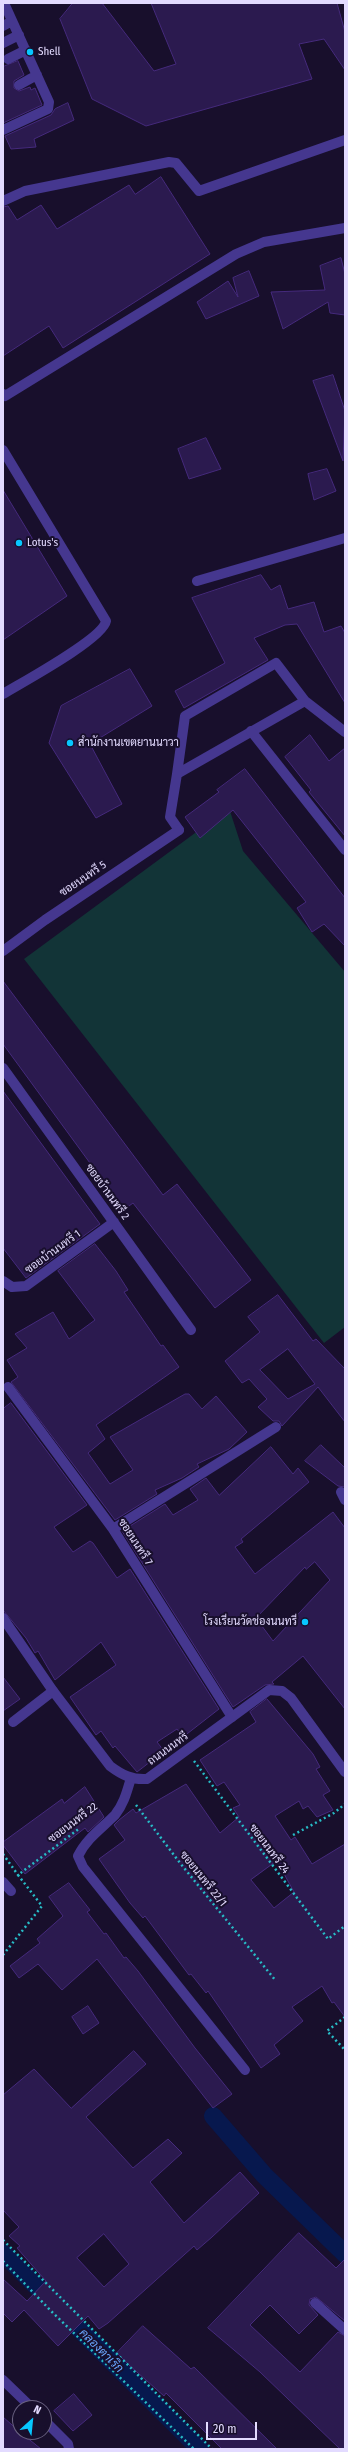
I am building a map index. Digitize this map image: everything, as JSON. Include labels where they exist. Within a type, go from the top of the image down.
[{"type":"street","points":[[3,130],[48,109],[49,102],[5,7]]},
{"type":"street","points":[[3,26],[12,21]]},
{"type":"street","points":[[3,43],[19,35]]},
{"type":"street","points":[[8,59],[26,50]]},
{"type":"street","points":[[19,85],[37,75]]},
{"type":"street","points":[[3,201],[26,191],[169,162],[176,163],[199,191],[345,140]]},
{"type":"street","points":[[4,395],[236,254],[264,242],[345,228]]},
{"type":"street","points":[[3,450],[106,621],[103,627],[87,644],[3,694]]},
{"type":"street","points":[[198,581],[345,538]]},
{"type":"street","points":[[177,774],[185,716],[276,663],[305,701],[345,732]]},
{"type":"street","points":[[177,774],[305,701]]},
{"type":"street","points":[[251,732],[345,850]]},
{"type":"street","name":"ซอยนนทรี 5","points":[[3,951],[45,920],[179,830],[170,818],[177,774]]},
{"type":"street","name":"ซอยบ้านนทรี 2","points":[[3,1068],[191,1330]]},
{"type":"street","name":"ซอยบ้านนทรี 1","points":[[3,1281],[12,1287],[26,1286],[114,1222]]},
{"type":"street","name":"ซอยนนทรี 7","points":[[8,1387],[113,1529],[232,1717]]},
{"type":"street","points":[[113,1529],[276,1427]]},
{"type":"street","points":[[3,1618],[53,1691],[110,1766],[120,1774],[133,1779],[116,1814],[82,1847],[78,1856],[82,1867],[245,2070]]},
{"type":"street","name":"ถนนนนทรี","points":[[133,1779],[147,1779],[269,1690],[282,1691],[291,1698],[345,1772]]},
{"type":"street","points":[[13,1722],[53,1691]]},
{"type":"street","points":[[3,1882],[11,1891]]},
{"type":"street","points":[[315,2302],[345,2330]]},
{"type":"street","points":[[3,2380],[24,2400]]},
{"type":"street","points":[[52,2428],[68,2444],[70,2449]]},
{"type":"path","name":"ซอยนนทรี 24","points":[[186,1751],[328,1939],[345,1926]]},
{"type":"path","name":"ซอยนนทรี 22/1","points":[[133,1779],[132,1796],[136,1805],[180,1863],[276,1981]]},
{"type":"path","points":[[293,1835],[334,1813],[345,1804]]},
{"type":"path","name":"ซอยนนทรี 22","points":[[18,1875],[87,1823]]},
{"type":"path","points":[[3,1854],[42,1906],[3,1955]]},
{"type":"path","points":[[345,2016],[326,2031],[345,2050]]},
{"type":"path","points":[[3,2240],[212,2449]]},
{"type":"path","points":[[3,2261],[51,2311],[194,2449]]},
{"type":"green space","points":[[229,808],[243,851],[345,972],[345,1327],[324,1343],[24,959]]},
{"type":"building","points":[[73,3],[102,3],[154,71],[176,64],[151,3],[337,3],[345,32],[345,70],[324,39],[299,44],[312,79],[146,126],[92,99],[60,19]]},
{"type":"building","points":[[18,61],[24,75],[14,81],[14,88],[19,91],[30,87],[31,90],[35,88],[42,105],[3,123],[3,67]]},
{"type":"building","points":[[68,103],[74,120],[34,139],[36,147],[11,149],[5,136],[51,115],[55,109]]},
{"type":"building","points":[[161,177],[210,254],[63,348],[49,326],[3,356],[3,207],[8,206],[17,220],[41,205],[57,229],[129,185],[135,194]]},
{"type":"building","points":[[341,258],[345,274],[345,315],[330,313],[328,302],[283,329],[271,292],[325,290],[320,266]]},
{"type":"building","points":[[249,271],[259,296],[206,319],[197,302],[228,281],[238,297],[233,278]]},
{"type":"building","points":[[333,375],[345,411],[343,461],[313,381]]},
{"type":"building","points":[[206,438],[221,469],[189,479],[178,449]]},
{"type":"building","points":[[327,469],[336,491],[314,500],[308,474]]},
{"type":"building","name":"Lotus's","points":[[3,490],[67,596],[3,640]]},
{"type":"building","points":[[261,575],[271,590],[280,585],[288,609],[314,602],[324,632],[341,626],[345,633],[345,703],[297,624],[285,625],[254,638],[268,660],[184,708],[175,691],[225,663],[192,598]]},
{"type":"building","name":"สำนักงานเขตยานนาวา","points":[[130,669],[152,706],[90,744],[122,804],[96,818],[49,743],[61,706]]},
{"type":"building","points":[[310,735],[329,761],[345,748],[345,836],[309,792],[311,790],[285,757]]},
{"type":"building","points":[[245,769],[345,898],[345,946],[324,924],[312,932],[297,908],[306,902],[233,810],[200,838],[185,817],[219,792],[217,790]]},
{"type":"building","points":[[3,981],[163,1195],[177,1184],[251,1280],[215,1308],[133,1203],[125,1209],[117,1200],[3,1044]]},
{"type":"building","points":[[3,1091],[100,1224],[26,1278],[3,1248]]},
{"type":"building","points":[[95,1244],[116,1271],[128,1290],[124,1292],[161,1346],[163,1345],[179,1367],[96,1425],[105,1439],[88,1453],[110,1484],[133,1470],[110,1437],[185,1394],[189,1394],[202,1409],[216,1396],[247,1432],[229,1449],[197,1464],[199,1467],[182,1478],[155,1490],[157,1494],[115,1520],[11,1382],[18,1377],[7,1360],[27,1348],[15,1334],[53,1312],[69,1339],[95,1320],[58,1271]]},
{"type":"building","points":[[278,1295],[313,1341],[316,1339],[345,1369],[345,1422],[318,1387],[282,1426],[279,1421],[273,1421],[258,1407],[267,1399],[249,1379],[242,1383],[225,1361],[260,1332],[248,1317]],"holes":[[[288,1349],[315,1384],[288,1399],[260,1370]]]},
{"type":"building","points":[[11,1403],[87,1505],[54,1527],[73,1552],[90,1541],[93,1543],[117,1578],[130,1569],[219,1709],[183,1737],[177,1729],[157,1742],[164,1751],[137,1772],[115,1746],[113,1748],[101,1731],[96,1735],[70,1697],[116,1665],[101,1642],[55,1680],[38,1651],[35,1653],[26,1638],[3,1610],[3,1409]]},
{"type":"building","points":[[321,1445],[345,1468],[345,1487],[338,1486],[305,1461]]},
{"type":"building","points":[[271,1447],[293,1474],[298,1468],[309,1482],[241,1539],[243,1542],[235,1547],[255,1574],[333,1512],[345,1528],[345,1709],[303,1656],[272,1682],[274,1684],[265,1685],[233,1707],[122,1531],[165,1504],[173,1515],[198,1500],[190,1489],[206,1478],[219,1495]],"holes":[[[315,1562],[330,1580],[273,1641],[256,1618],[305,1567],[306,1569]]]},
{"type":"building","points":[[3,1677],[20,1699],[3,1711]]},
{"type":"building","points":[[267,1699],[313,1754],[320,1767],[316,1769],[330,1791],[323,1795],[333,1810],[317,1817],[308,1806],[303,1809],[299,1801],[275,1816],[291,1840],[295,1837],[312,1864],[345,1844],[345,2017],[334,2002],[332,2003],[322,1986],[292,2007],[303,2021],[274,2045],[280,2054],[261,2068],[208,1991],[206,1993],[191,1974],[189,1975],[145,1916],[143,1918],[130,1903],[99,1859],[125,1840],[114,1825],[119,1820],[133,1809],[136,1813],[186,1784],[220,1833],[239,1817],[233,1808],[240,1805],[224,1782],[217,1786],[200,1760],[256,1722],[250,1712]],"holes":[[[277,1861],[294,1892],[274,1908],[251,1880]]]},
{"type":"building","points":[[85,1787],[104,1817],[88,1832],[85,1828],[25,1874],[3,1845],[3,1842],[62,1799],[64,1803]]},
{"type":"building","points":[[69,1883],[90,1910],[87,1912],[104,1934],[106,1933],[124,1958],[126,1957],[138,1971],[195,2048],[232,2094],[213,2108],[97,1959],[62,1990],[38,1964],[19,1978],[10,1966],[40,1943],[37,1939],[63,1916],[49,1897]]},
{"type":"building","points":[[88,2006],[99,2023],[83,2034],[72,2017]]},
{"type":"building","points":[[134,2051],[146,2064],[86,2117],[133,2168],[168,2139],[182,2153],[150,2182],[184,2223],[240,2172],[259,2193],[197,2250],[194,2246],[108,2323],[99,2329],[88,2316],[58,2346],[24,2310],[12,2322],[3,2313],[3,2279],[27,2301],[46,2281],[17,2248],[20,2246],[9,2236],[19,2227],[3,2210],[3,2095],[34,2069],[71,2108]],"holes":[[[104,2234],[129,2264],[104,2287],[77,2258]]]},
{"type":"building","points":[[299,2233],[336,2268],[345,2259],[345,2321],[316,2297],[310,2299],[309,2305],[318,2315],[299,2334],[270,2305],[250,2325],[300,2372],[338,2332],[345,2336],[345,2449],[340,2449],[260,2372],[208,2328]]},
{"type":"building","points":[[143,2326],[191,2369],[194,2367],[277,2449],[222,2449],[166,2393],[164,2396],[129,2365],[117,2353]]},
{"type":"building","points":[[74,2394],[92,2415],[73,2431],[54,2411]]},
{"type":"building","points":[[3,2417],[12,2425],[12,2440],[30,2440],[41,2449],[3,2449]]},
{"type":"waterway","points":[[213,2116],[264,2175],[345,2254]]},
{"type":"waterway","name":"คลองตาเริก","points":[[3,2253],[200,2449]]},
{"type":"place","name":"Shell","points":[[30,52]]},
{"type":"place","name":"Lotus's","points":[[19,543]]},
{"type":"place","name":"สำนักงานเขตยานนาวา","points":[[70,743]]},
{"type":"place","name":"โรงเรียนวัดช่องนนทรี","points":[[305,1622]]}]
